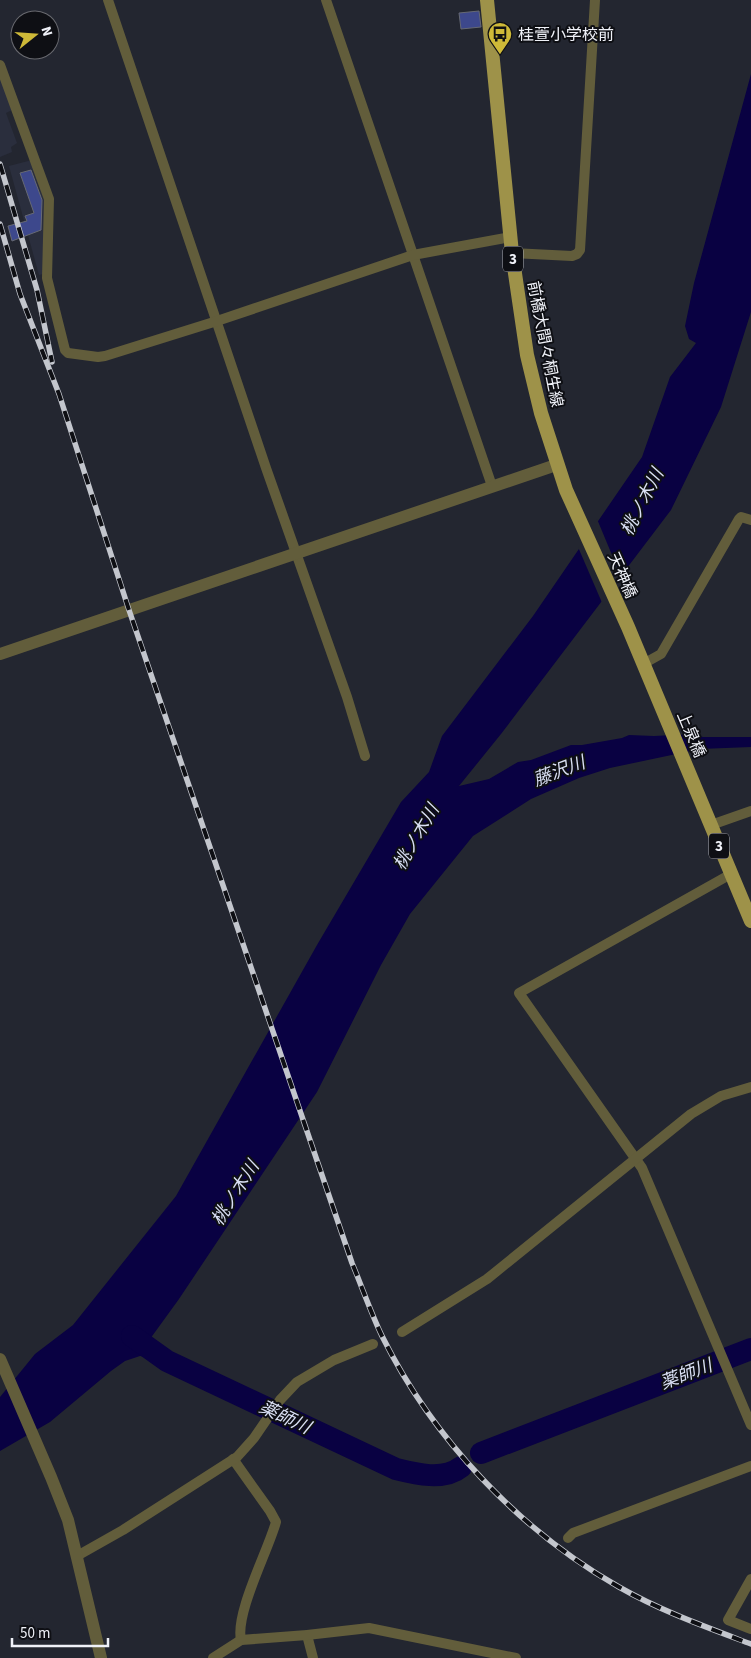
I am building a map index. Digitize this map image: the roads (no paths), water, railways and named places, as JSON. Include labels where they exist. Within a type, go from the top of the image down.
[{"type":"main road","name":"前橋大間々桐生線","points":[[488,0],[510,237],[534,386],[556,465],[575,510]]},
{"type":"main road","name":"天神橋","points":[[575,510],[643,664]]},
{"type":"main road","name":"上泉橋","points":[[643,664],[711,825]]},
{"type":"main road","name":"3","points":[[711,825],[751,921]]},
{"type":"street","points":[[108,0],[295,553],[347,697],[365,756]]},
{"type":"street","points":[[326,0],[492,486]]},
{"type":"street","points":[[512,253],[572,256],[580,250],[596,0]]},
{"type":"street","points":[[0,65],[49,198],[47,278],[68,353],[98,357],[106,356],[414,255],[510,237]]},
{"type":"street","points":[[0,654],[556,465]]},
{"type":"street","points":[[643,664],[661,654],[739,519],[741,517],[751,520]]},
{"type":"street","points":[[711,825],[751,812]]},
{"type":"street","points":[[731,874],[519,993],[637,1158],[751,1425]]},
{"type":"street","points":[[402,1332],[487,1279],[705,1105],[721,1096],[751,1087]]},
{"type":"street","points":[[77,1556],[123,1530],[233,1460],[254,1438],[280,1400],[306,1375],[334,1360],[373,1344]]},
{"type":"street","points":[[0,1359],[68,1520],[101,1658]]},
{"type":"street","points":[[233,1460],[276,1522],[242,1614],[240,1632],[242,1640]]},
{"type":"street","points":[[568,1538],[573,1533],[751,1466]]},
{"type":"street","points":[[751,1579],[728,1620],[751,1629]]},
{"type":"street","points":[[213,1658],[242,1640],[369,1628],[516,1658]]},
{"type":"street","points":[[307,1635],[313,1658]]},
{"type":"water","points":[[751,74],[751,312],[721,407],[671,510],[501,734],[459,786],[489,779],[518,762],[531,760],[571,745],[582,745],[629,735],[693,734],[703,737],[751,737],[751,747],[700,749],[610,768],[579,778],[531,799],[473,836],[410,914],[381,965],[317,1092],[179,1299],[150,1339],[156,1355],[151,1358],[140,1356],[125,1361],[50,1422],[0,1451],[0,1397],[35,1354],[73,1325],[176,1196],[317,945],[401,802],[429,772],[442,736],[533,616],[642,457],[670,377],[696,343],[689,339],[685,326],[694,283]]},
{"type":"waterway","name":"薬師川","points":[[132,1336],[167,1361],[396,1469],[438,1475],[446,1474],[461,1467]]},
{"type":"waterway","name":"薬師川","points":[[481,1453],[751,1349]]},
{"type":"railway","points":[[0,164],[37,290],[52,362]]},
{"type":"railway","points":[[0,224],[20,294],[59,394],[129,610],[352,1263],[382,1336],[426,1411],[453,1446],[482,1479],[547,1538],[582,1564],[635,1596],[684,1618],[751,1644]]},
{"type":"place","name":"桂萱小学校前","points":[[500,55]]},
{"type":"water label","name":"桃ノ木川","points":[[642,502]]},
{"type":"water label","name":"藤沢川","points":[[559,771]]},
{"type":"water label","name":"桃ノ木川","points":[[416,837]]},
{"type":"water label","name":"桃ノ木川","points":[[235,1193]]}]
